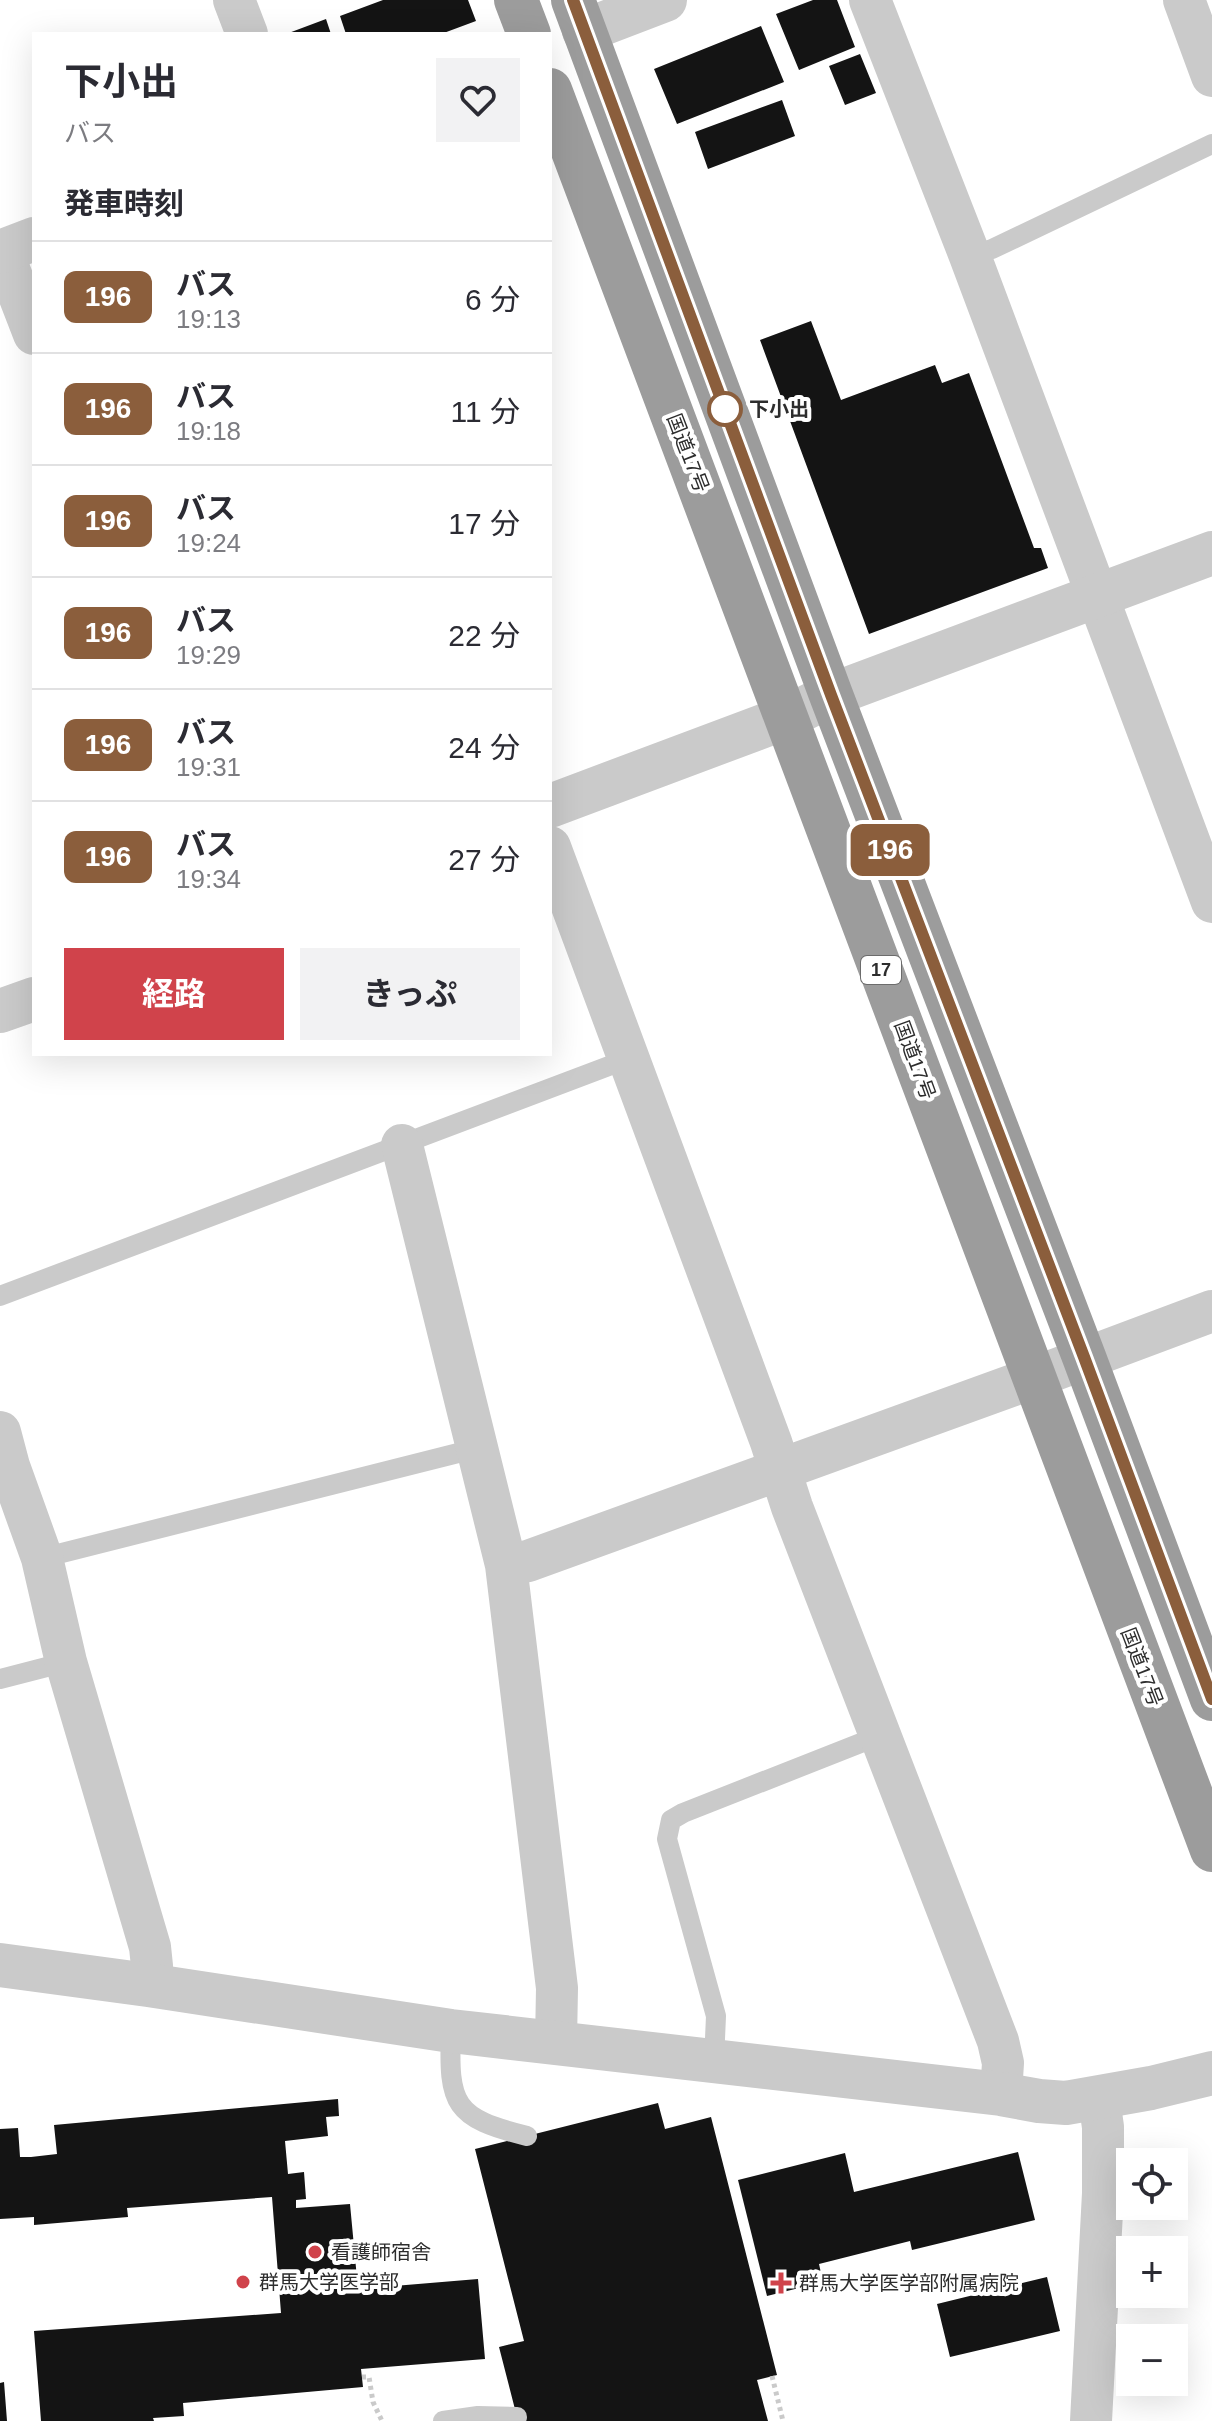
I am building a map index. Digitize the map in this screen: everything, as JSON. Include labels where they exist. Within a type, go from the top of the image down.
[{"type":"highway","points":[[516,0],[528,32]]},
{"type":"highway","name":"17","points":[[579,15],[831,695],[1212,1699]]},
{"type":"highway","name":"国道17号","points":[[552,95],[1212,1850]]},
{"type":"street","points":[[234,0],[246,32]]},
{"type":"street","points":[[579,15],[665,0]]},
{"type":"street","points":[[870,0],[970,256],[1212,902]]},
{"type":"street","points":[[1184,0],[1212,76]]},
{"type":"street","points":[[12,247],[32,326]]},
{"type":"street","points":[[552,805],[787,717],[831,695],[1212,553]]},
{"type":"street","points":[[552,852],[630,1058],[792,1507],[998,2041],[1003,2063],[1001,2094]]},
{"type":"street","points":[[0,1011],[32,1000]]},
{"type":"street","points":[[402,1145],[506,1565],[557,1988],[556,2043]]},
{"type":"street","points":[[506,1565],[528,1561],[1212,1311]]},
{"type":"street","points":[[3,1456],[42,1558],[66,1662],[150,1947],[152,1966],[148,1985]]},
{"type":"street","points":[[0,1965],[451,2031],[1066,2103],[1099,2099],[1212,2073]]},
{"type":"street","points":[[1091,2421],[1103,2193],[1103,2127],[1099,2099]]},
{"type":"lane","points":[[970,256],[992,249],[1212,144]]},
{"type":"lane","points":[[0,1296],[630,1058]]},
{"type":"lane","points":[[42,1558],[478,1448]]},
{"type":"lane","points":[[0,1679],[66,1662]]},
{"type":"lane","points":[[714,2061],[716,2016],[667,1839],[671,1820],[881,1735]]},
{"type":"lane","points":[[451,2031],[450,2084],[464,2112],[492,2127],[527,2136]]},
{"type":"lane","points":[[443,2421],[478,2416],[517,2417]]},
{"type":"path","points":[[772,2376],[783,2421]]},
{"type":"path","points":[[362,2377],[369,2377],[373,2402],[382,2421]]},
{"type":"building","points":[[383,0],[468,0],[476,21],[446,32],[345,32],[340,16]]},
{"type":"building","points":[[813,0],[837,0],[855,47],[799,70],[776,14]]},
{"type":"building","points":[[326,19],[330,32],[291,32]]},
{"type":"building","points":[[761,26],[784,82],[677,124],[654,69]]},
{"type":"building","points":[[860,54],[876,93],[845,105],[829,66]]},
{"type":"building","points":[[782,100],[795,136],[708,169],[695,132]]},
{"type":"building","points":[[811,321],[841,400],[935,365],[942,383],[969,373],[1034,548],[1041,548],[1048,568],[869,634],[760,340]]},
{"type":"building","name":"看護師宿舎","points":[[338,2099],[339,2116],[326,2117],[328,2136],[285,2141],[288,2174],[304,2172],[306,2199],[296,2200],[296,2208],[350,2204],[358,2289],[478,2279],[485,2359],[361,2369],[363,2387],[183,2403],[184,2416],[153,2418],[154,2421],[41,2421],[34,2331],[281,2313],[272,2197],[127,2208],[128,2217],[34,2225],[34,2217],[0,2219],[0,2129],[18,2128],[20,2157],[31,2157],[57,2154],[54,2125]]},
{"type":"building","points":[[658,2103],[665,2129],[711,2117],[777,2375],[757,2380],[768,2421],[518,2421],[499,2347],[524,2341],[475,2149]]},
{"type":"building","points":[[1018,2152],[1035,2220],[912,2250],[910,2241],[819,2264],[823,2282],[767,2296],[738,2180],[845,2153],[854,2192]]},
{"type":"building","points":[[1047,2277],[1060,2331],[950,2357],[937,2304]]},
{"type":"building","points":[[4,2382],[7,2421],[0,2421],[0,2383]]},
{"type":"bus line","name":"196","points":[[573,0],[831,695],[1212,1699]]},
{"type":"place","name":"下小出","points":[[725,409]]},
{"type":"place","name":"看護師宿舎","points":[[315,2252]]},
{"type":"place","name":"群馬大学医学部","points":[[243,2282]]},
{"type":"place","name":"群馬大学医学部附属病院","points":[[781,2283]]}]
